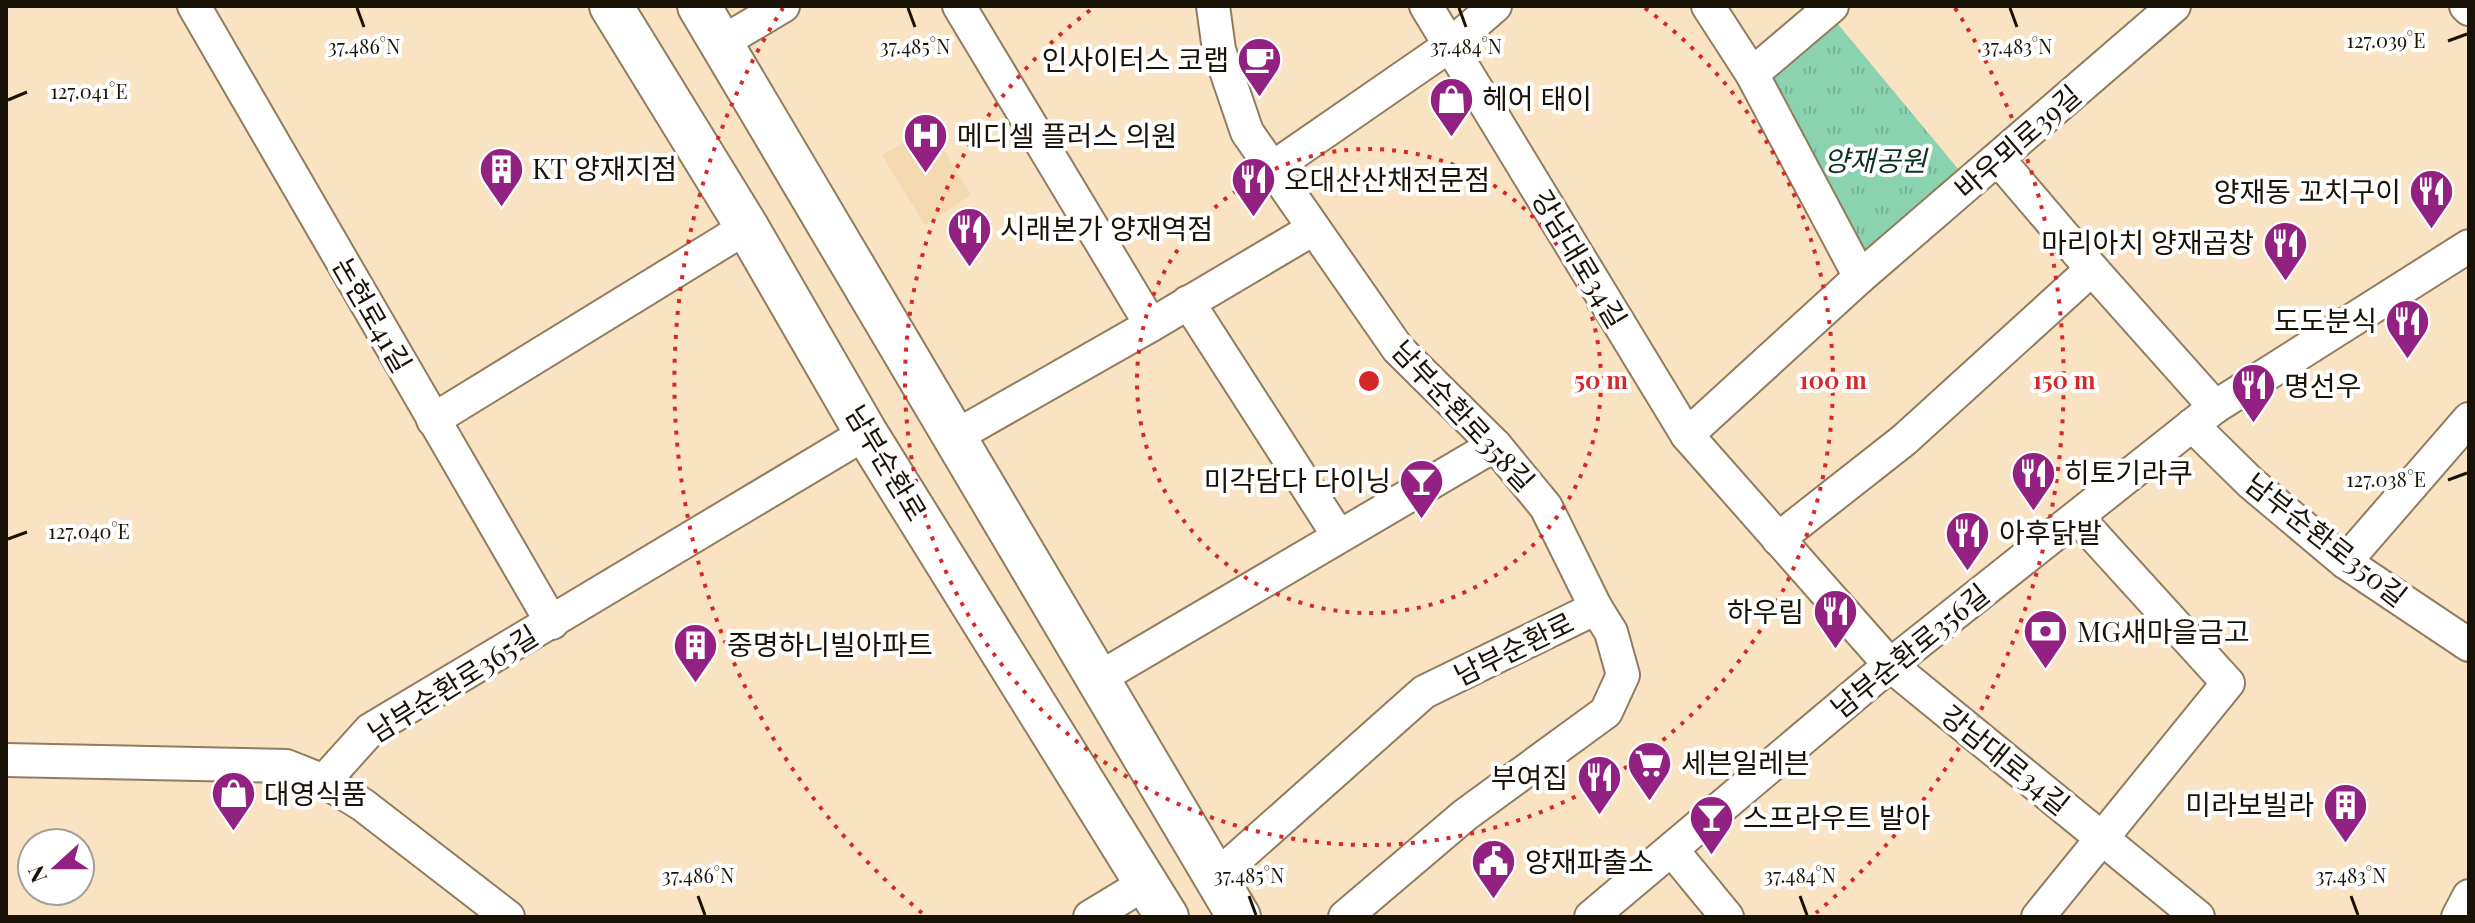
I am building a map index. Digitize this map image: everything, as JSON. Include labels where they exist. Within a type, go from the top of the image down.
[{"type":"main road","name":"남부순환로","points":[[611,6],[747,227],[866,433],[1156,900]]},
{"type":"main road","points":[[699,6],[1239,917]]},
{"type":"street","name":"논현로41길","points":[[194,6],[552,623]]},
{"type":"street","points":[[721,43],[783,6]]},
{"type":"street","points":[[959,6],[1151,325]]},
{"type":"street","name":"남부순환로358길","points":[[1213,6],[1219,50],[1247,132],[1398,349],[1495,445],[1546,507],[1611,632],[1623,675],[1606,712],[1465,815],[1345,917]]},
{"type":"street","name":"강남대로34길","points":[[1426,6],[1687,435],[1890,665],[2198,917]]},
{"type":"street","points":[[1271,169],[1449,46],[1495,6]]},
{"type":"street","points":[[1708,6],[1752,74],[1860,277]]},
{"type":"street","points":[[1752,74],[1832,6]]},
{"type":"street","name":"바우뫼로39길","points":[[1687,435],[1860,277],[2174,6]]},
{"type":"street","points":[[1999,160],[2092,269],[2203,416]]},
{"type":"street","points":[[433,420],[747,227]]},
{"type":"street","points":[[956,436],[1313,229]]},
{"type":"street","name":"남부순환로356길","points":[[1591,917],[1890,665],[2203,416],[2469,246]]},
{"type":"street","points":[[1778,539],[1904,440],[2092,269]]},
{"type":"street","points":[[1188,302],[1338,535]]},
{"type":"street","name":"남부순환로350길","points":[[2203,416],[2251,483],[2345,562],[2469,645]]},
{"type":"street","points":[[2345,562],[2469,419]]},
{"type":"street","name":"남부순환로365길","points":[[324,781],[370,730],[866,433]]},
{"type":"street","points":[[1099,678],[1495,445]]},
{"type":"street","points":[[2038,917],[2228,683],[2077,517]]},
{"type":"street","name":"남부순환로","points":[[1215,878],[1424,692],[1596,608]]},
{"type":"street","points":[[6,760],[286,766],[324,781],[363,805],[508,917]]},
{"type":"street","points":[[1672,850],[1727,917]]},
{"type":"street","points":[[2458,917],[2469,896]]},
{"type":"street","points":[[1090,917],[1156,900]]},
{"type":"shaded area","name":"메디셀 플러스 의원","points":[[930,128],[971,195],[925,225],[882,155]]},
{"type":"green space","name":"양재공원","points":[[1837,23],[1959,170],[1861,258],[1765,81]]},
{"type":"place","name":"인사이터스 코랩","points":[[1260,99]]},
{"type":"place","name":"헤어 태이","points":[[1451,138]]},
{"type":"place","name":"메디셀 플러스 의원","points":[[926,175]]},
{"type":"place","name":"KT 양재지점","points":[[501,208]]},
{"type":"place","name":"오대산산채전문점","points":[[1253,219]]},
{"type":"place","name":"양재동 꼬치구이","points":[[2432,231]]},
{"type":"place","name":"시래본가 양재역점","points":[[969,268]]},
{"type":"place","name":"마리아치 양재곱창","points":[[2285,282]]},
{"type":"place","name":"도도분식","points":[[2408,360]]},
{"type":"place","name":"명선우","points":[[2253,425]]},
{"type":"place","name":"히토기라쿠","points":[[2033,512]]},
{"type":"place","name":"미각담다 다이닝","points":[[1422,520]]},
{"type":"place","name":"아후닭발","points":[[1968,572]]},
{"type":"place","name":"하우림","points":[[1835,651]]},
{"type":"place","name":"MG새마을금고","points":[[2046,671]]},
{"type":"place","name":"중명하니빌아파트","points":[[696,684]]},
{"type":"place","name":"세븐일레븐","points":[[1650,802]]},
{"type":"place","name":"부여집","points":[[1599,817]]},
{"type":"place","name":"대영식품","points":[[233,833]]},
{"type":"place","name":"미라보빌라","points":[[2345,844]]},
{"type":"place","name":"스프라우트 발아","points":[[1712,857]]},
{"type":"place","name":"양재파출소","points":[[1494,901]]}]
